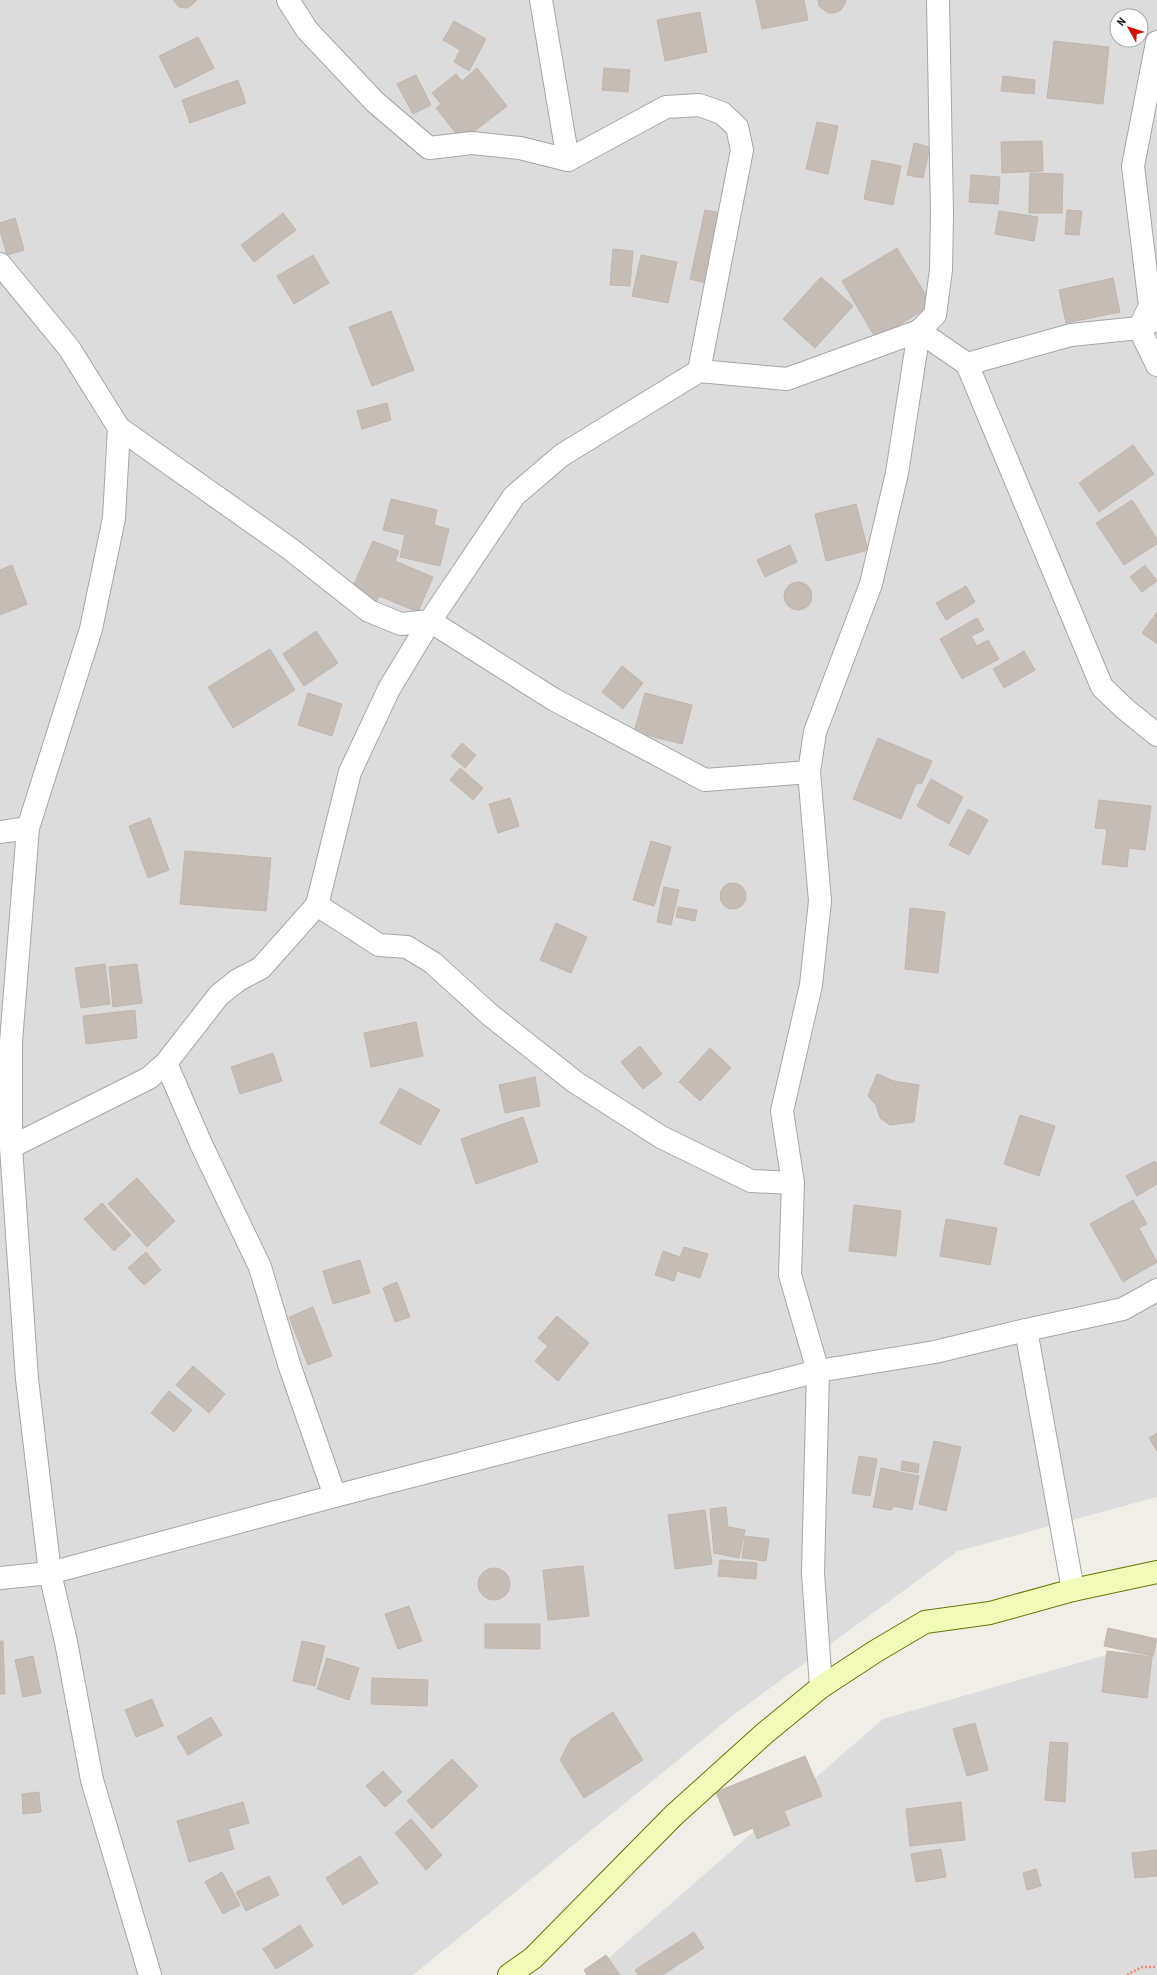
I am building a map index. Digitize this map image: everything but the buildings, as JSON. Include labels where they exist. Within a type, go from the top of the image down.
[{"type":"street","points":[[288,0],[307,30],[375,102],[429,148],[472,143],[520,148],[568,160],[666,107],[699,105],[722,113],[737,127],[742,150],[699,372]]},
{"type":"street","points":[[541,0],[568,160]]},
{"type":"street","points":[[11,1147],[149,1078],[166,1064],[219,995],[238,980],[262,968],[317,906],[350,772],[389,690],[430,621],[514,496],[562,455],[699,372],[787,379],[919,331],[935,314],[941,270],[942,214],[938,0]]},
{"type":"street","points":[[1157,42],[1133,166],[1150,306],[1148,324],[1157,365]]},
{"type":"street","points":[[0,264],[69,348],[119,428],[289,548],[369,611],[401,624],[430,621],[553,699],[705,780],[809,772]]},
{"type":"street","points":[[967,364],[1071,335],[1148,324]]},
{"type":"street","points":[[919,331],[967,364],[1102,687],[1125,710],[1157,735]]},
{"type":"street","points":[[821,1687],[813,1572],[818,1371],[790,1275],[793,1183],[782,1111],[811,985],[820,901],[809,772],[815,732],[871,584],[896,473],[919,331]]},
{"type":"street","points":[[119,428],[114,518],[91,629],[28,828],[11,1042],[11,1147],[7,1204],[50,1573],[66,1642],[92,1780],[150,1975]]},
{"type":"street","points":[[0,832],[28,828]]},
{"type":"street","points":[[317,906],[379,945],[407,947],[433,964],[489,1014],[575,1082],[661,1137],[751,1182],[793,1183]]},
{"type":"street","points":[[166,1064],[201,1144],[260,1267],[290,1367],[335,1496]]},
{"type":"street","points":[[0,1578],[50,1573],[335,1496],[818,1371],[936,1352],[1026,1330],[1123,1309],[1157,1290]]},
{"type":"street","points":[[1026,1330],[1073,1590]]},
{"type":"street","points":[[509,1975],[533,1958],[674,1814],[765,1733],[821,1687],[925,1622],[990,1612],[1073,1590],[1157,1572]]},
{"type":"path","points":[[1127,1975],[1142,1967],[1157,1967]]},
{"type":"shaded area","points":[[0,0],[1157,0],[1157,1497],[958,1551],[736,1713],[413,1975],[0,1975]]},
{"type":"shaded area","points":[[1157,1647],[1157,1975],[589,1975],[883,1719],[1106,1655]]}]
